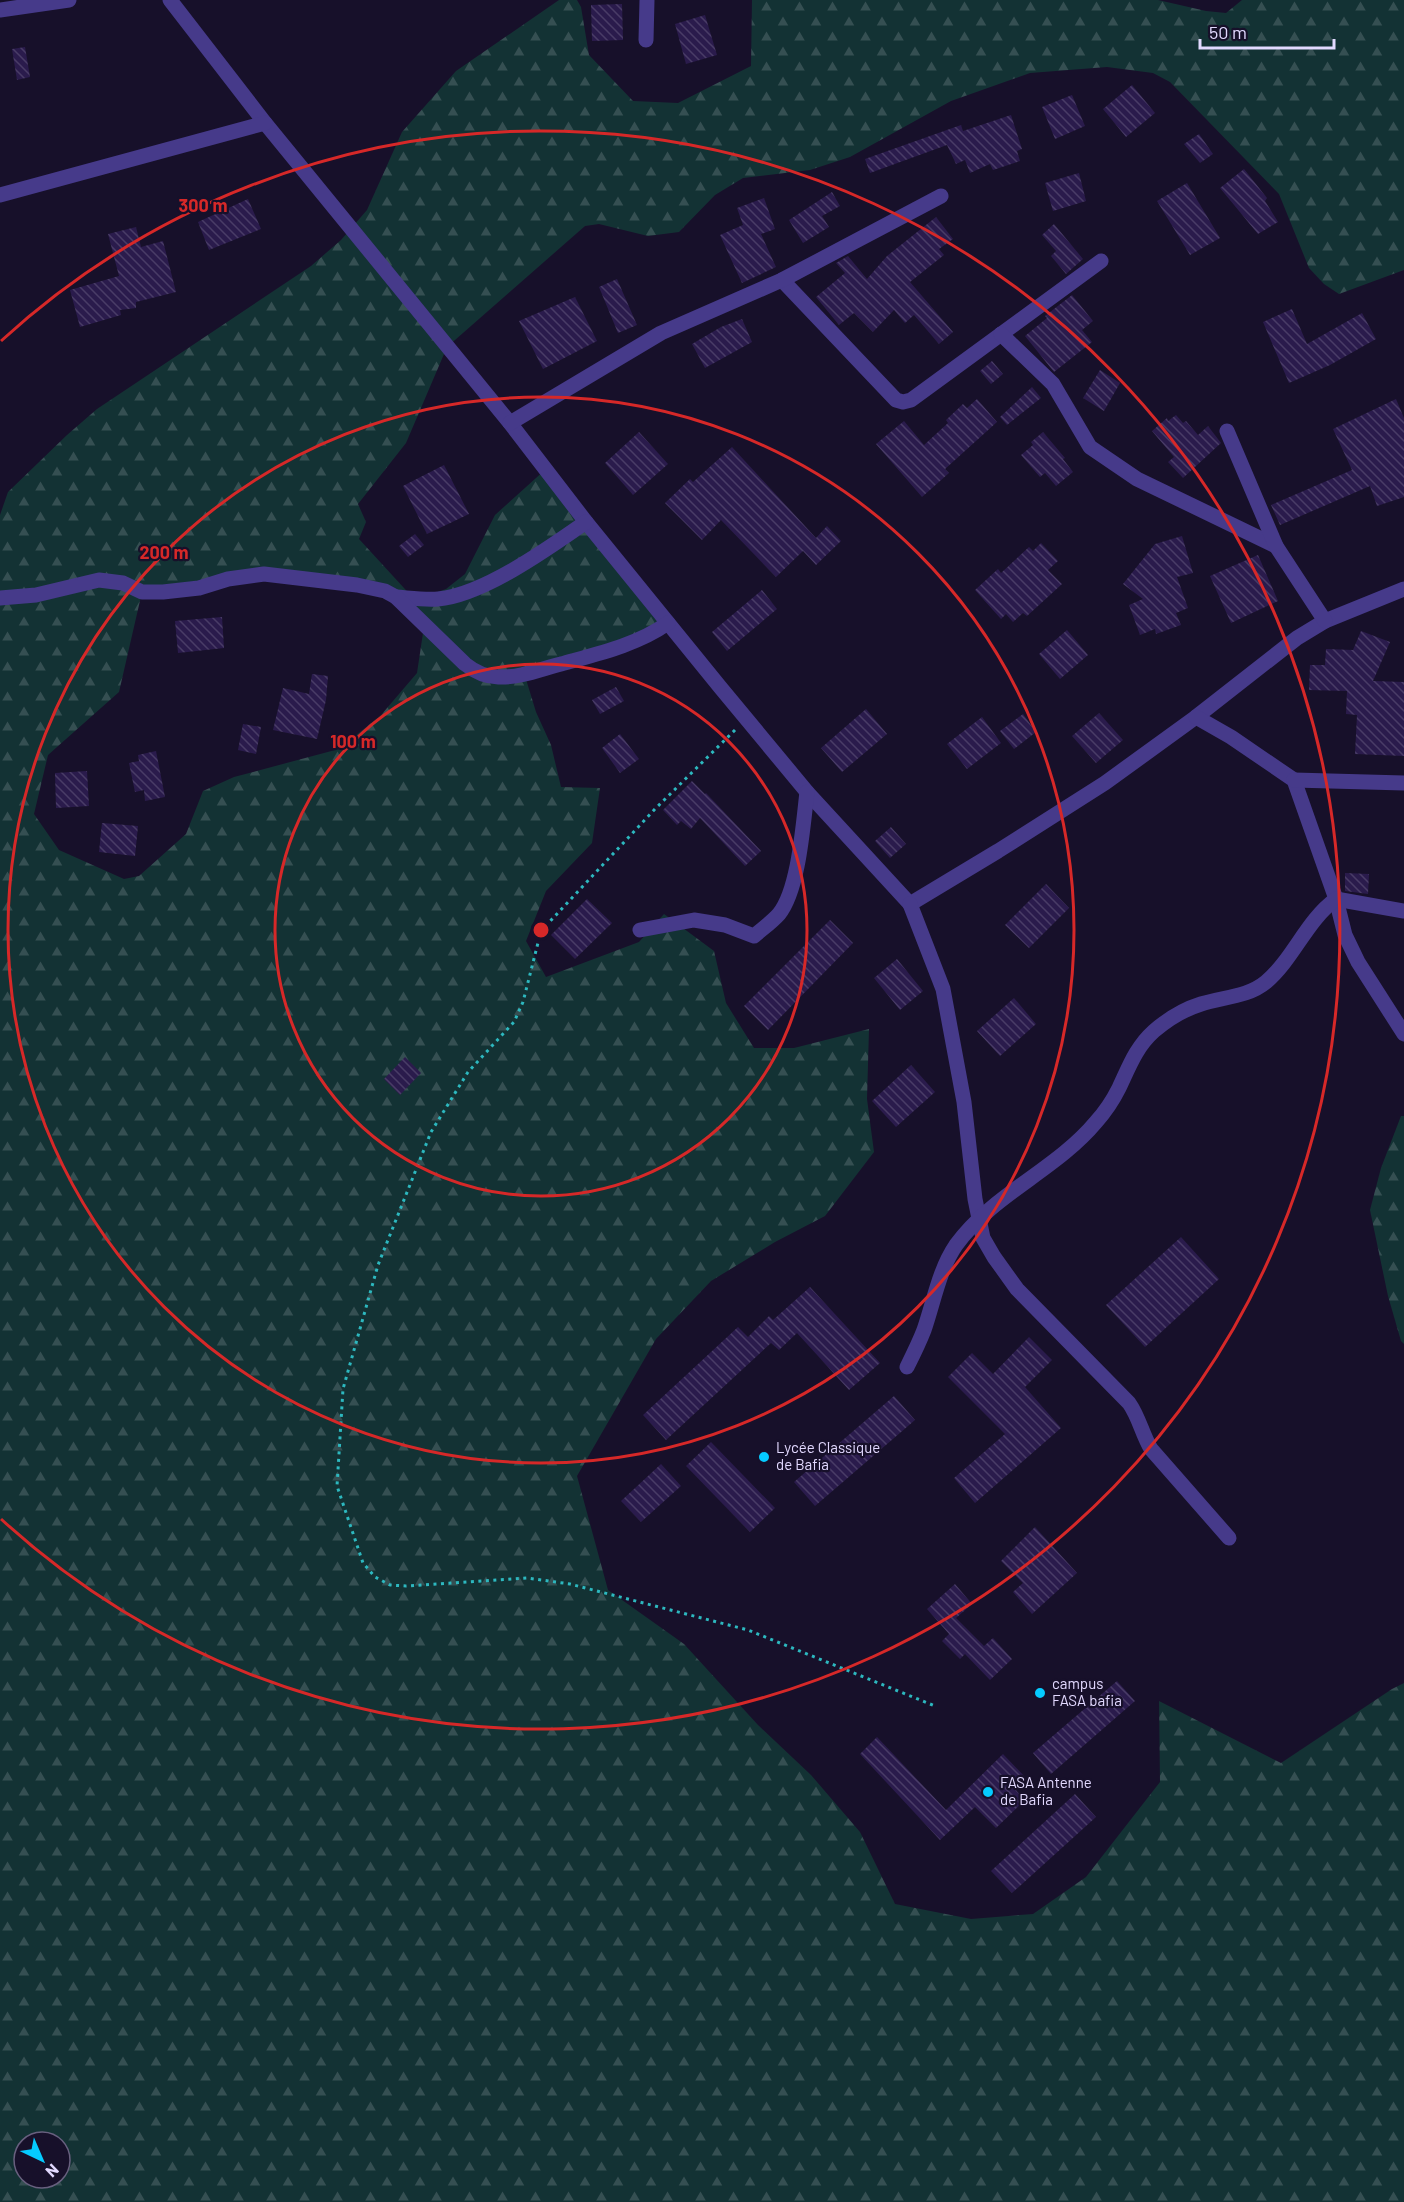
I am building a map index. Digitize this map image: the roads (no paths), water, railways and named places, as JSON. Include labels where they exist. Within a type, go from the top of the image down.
[{"type":"street","points":[[0,10],[69,0]]},
{"type":"street","points":[[170,0],[266,123],[510,423],[668,623],[807,792],[910,904],[943,988],[964,1102],[975,1199],[983,1238],[1017,1289],[1130,1403],[1151,1449],[1229,1538]]},
{"type":"street","points":[[646,40],[647,0]]},
{"type":"street","points":[[0,195],[266,123]]},
{"type":"street","points":[[510,423],[661,333],[782,280],[941,196]]},
{"type":"street","points":[[782,280],[896,400],[903,402],[911,400],[1101,261]]},
{"type":"street","points":[[1001,334],[1053,384],[1090,447],[1137,479],[1276,546]]},
{"type":"street","points":[[1227,431],[1276,546],[1325,621]]},
{"type":"street","points":[[396,597],[437,599],[451,597],[483,585],[511,571],[586,522]]},
{"type":"street","points":[[0,598],[36,595],[99,580],[123,583],[142,592],[199,588],[228,579],[264,574],[357,585],[384,591],[396,597],[465,664],[478,673],[498,677],[523,675],[599,654],[641,638],[668,623]]},
{"type":"street","points":[[910,904],[1105,783],[1196,717],[1298,638],[1325,621],[1404,589]]},
{"type":"street","points":[[1196,717],[1231,737],[1294,780],[1404,783]]},
{"type":"street","points":[[1294,780],[1346,935],[1358,962],[1404,1034]]},
{"type":"street","points":[[640,930],[694,920],[725,925],[754,936],[779,914],[789,892],[799,854],[807,792]]},
{"type":"street","points":[[908,1367],[924,1329],[943,1268],[956,1245],[993,1206],[1046,1168],[1095,1124],[1119,1088],[1137,1049],[1154,1031],[1189,1008],[1242,994],[1264,984],[1288,958],[1312,922],[1335,899],[1404,911]]},
{"type":"place","name":"Lycée Classique de Bafia","points":[[764,1457]]},
{"type":"place","name":"campus FASA bafia","points":[[1040,1693]]},
{"type":"place","name":"FASA Antenne de Bafia","points":[[988,1792]]}]
